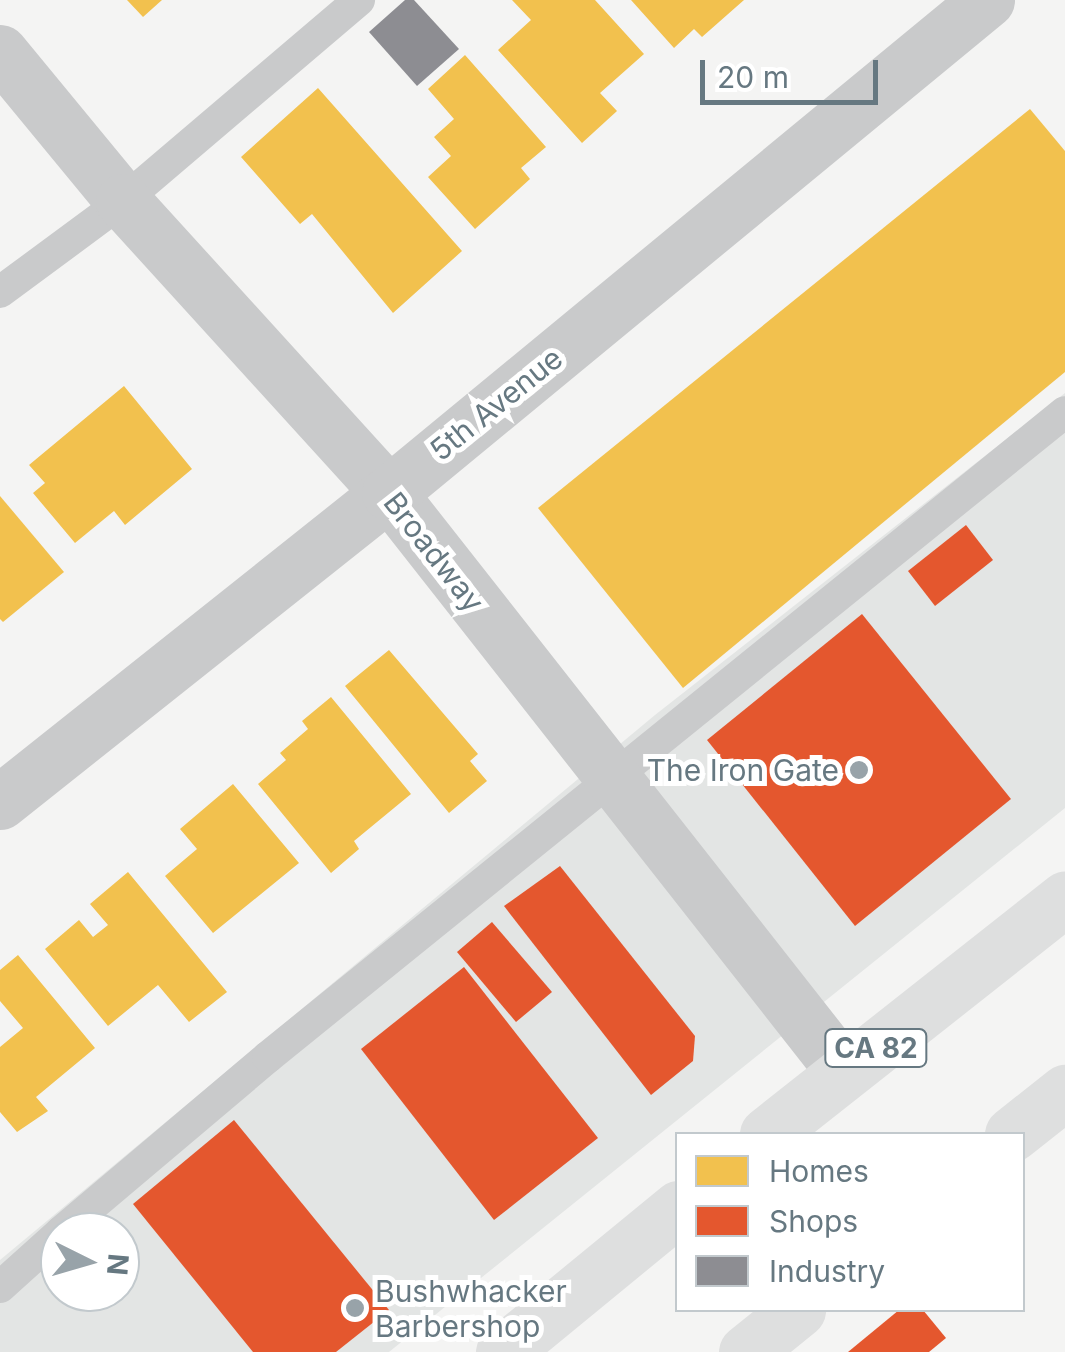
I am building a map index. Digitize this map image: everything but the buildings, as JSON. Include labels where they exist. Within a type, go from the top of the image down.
[{"type":"main road","name":"CA 82","points":[[769,1132],[987,965],[1065,899]]},
{"type":"main road","points":[[1015,1132],[1065,1092]]},
{"type":"main road","points":[[503,1352],[675,1210]]},
{"type":"main road","points":[[746,1352],[796,1312]]},
{"type":"street","name":"5th Avenue","points":[[0,802],[388,493],[987,0]]},
{"type":"street","name":"Broadway","points":[[0,52],[123,201],[388,493],[844,1072]]},
{"type":"lane","points":[[0,292],[123,201],[359,0]]},
{"type":"lane","points":[[85,1212],[609,778],[1065,412]]},
{"type":"lane","points":[[0,1287],[40,1251]]},
{"type":"shaded area","points":[[1065,393],[1065,808],[389,1352],[0,1352],[0,1260],[40,1227],[40,1312],[140,1312],[140,1212],[58,1212],[655,715]]},
{"type":"place","name":"The Iron Gate","points":[[859,770]]},
{"type":"place","name":"Bushwhacker Barbershop","points":[[355,1308]]}]
